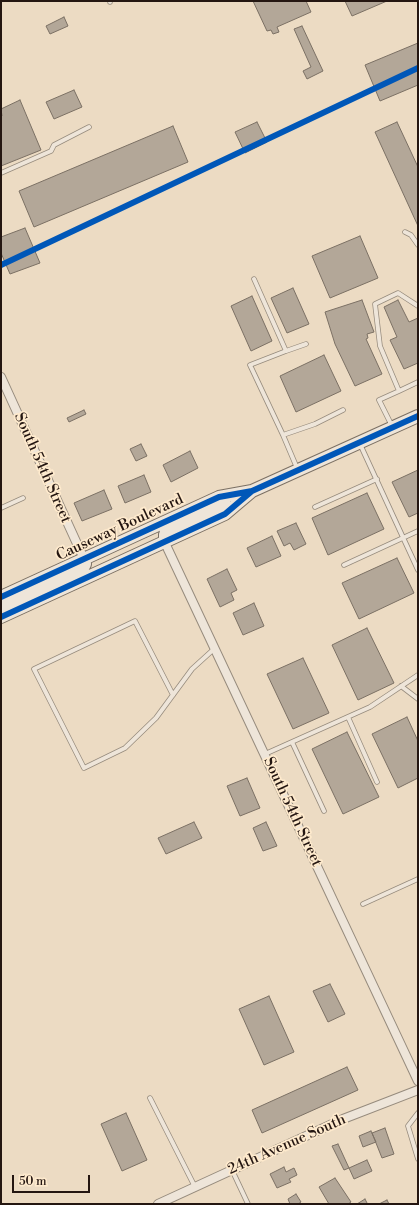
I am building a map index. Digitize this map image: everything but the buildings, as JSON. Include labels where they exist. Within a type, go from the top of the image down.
[{"type":"main road","name":"Causeway Boulevard","points":[[1,597],[219,497],[252,491],[418,416]]},
{"type":"main road","name":"Causeway Boulevard","points":[[1,617],[225,514],[252,491]]},
{"type":"main road","points":[[165,542],[165,534],[169,531],[210,512],[229,495]]},
{"type":"main road","points":[[1,608],[83,568],[85,564],[84,559]]},
{"type":"street","name":"South 54th Street","points":[[1,377],[84,559]]},
{"type":"street","name":"South 54th Street","points":[[165,542],[418,1081]]},
{"type":"street","name":"24th Avenue South","points":[[158,1204],[343,1119],[418,1090]]},
{"type":"lane","points":[[1,173],[51,151],[54,145],[89,127]]},
{"type":"lane","points":[[405,232],[411,235],[418,245]]},
{"type":"lane","points":[[254,280],[286,351]]},
{"type":"lane","points":[[399,391],[380,346],[375,304],[398,293],[418,306]]},
{"type":"lane","points":[[298,470],[250,364],[306,344]]},
{"type":"lane","points":[[392,427],[379,400],[418,382]]},
{"type":"lane","points":[[283,435],[316,424],[343,410]]},
{"type":"lane","points":[[359,442],[418,570]]},
{"type":"lane","points":[[315,508],[377,479]]},
{"type":"lane","points":[[1,508],[23,498]]},
{"type":"lane","points":[[344,565],[418,531]]},
{"type":"lane","points":[[173,695],[135,621],[34,669],[84,768],[125,748],[156,718],[173,695],[192,669],[215,648]]},
{"type":"lane","points":[[265,754],[370,707],[418,675]]},
{"type":"lane","points":[[401,686],[418,699]]},
{"type":"lane","points":[[348,717],[377,782]]},
{"type":"lane","points":[[292,742],[324,811]]},
{"type":"lane","points":[[362,904],[418,879]]},
{"type":"lane","points":[[150,1098],[195,1187]]},
{"type":"lane","points":[[418,1113],[408,1126],[418,1159]]},
{"type":"lane","points":[[232,1170],[248,1204]]},
{"type":"cycle path","points":[[1,265],[418,68]]},
{"type":"cycle path","points":[[1,597],[219,497],[252,491],[418,416]]},
{"type":"cycle path","points":[[1,617],[225,514],[252,491]]}]
